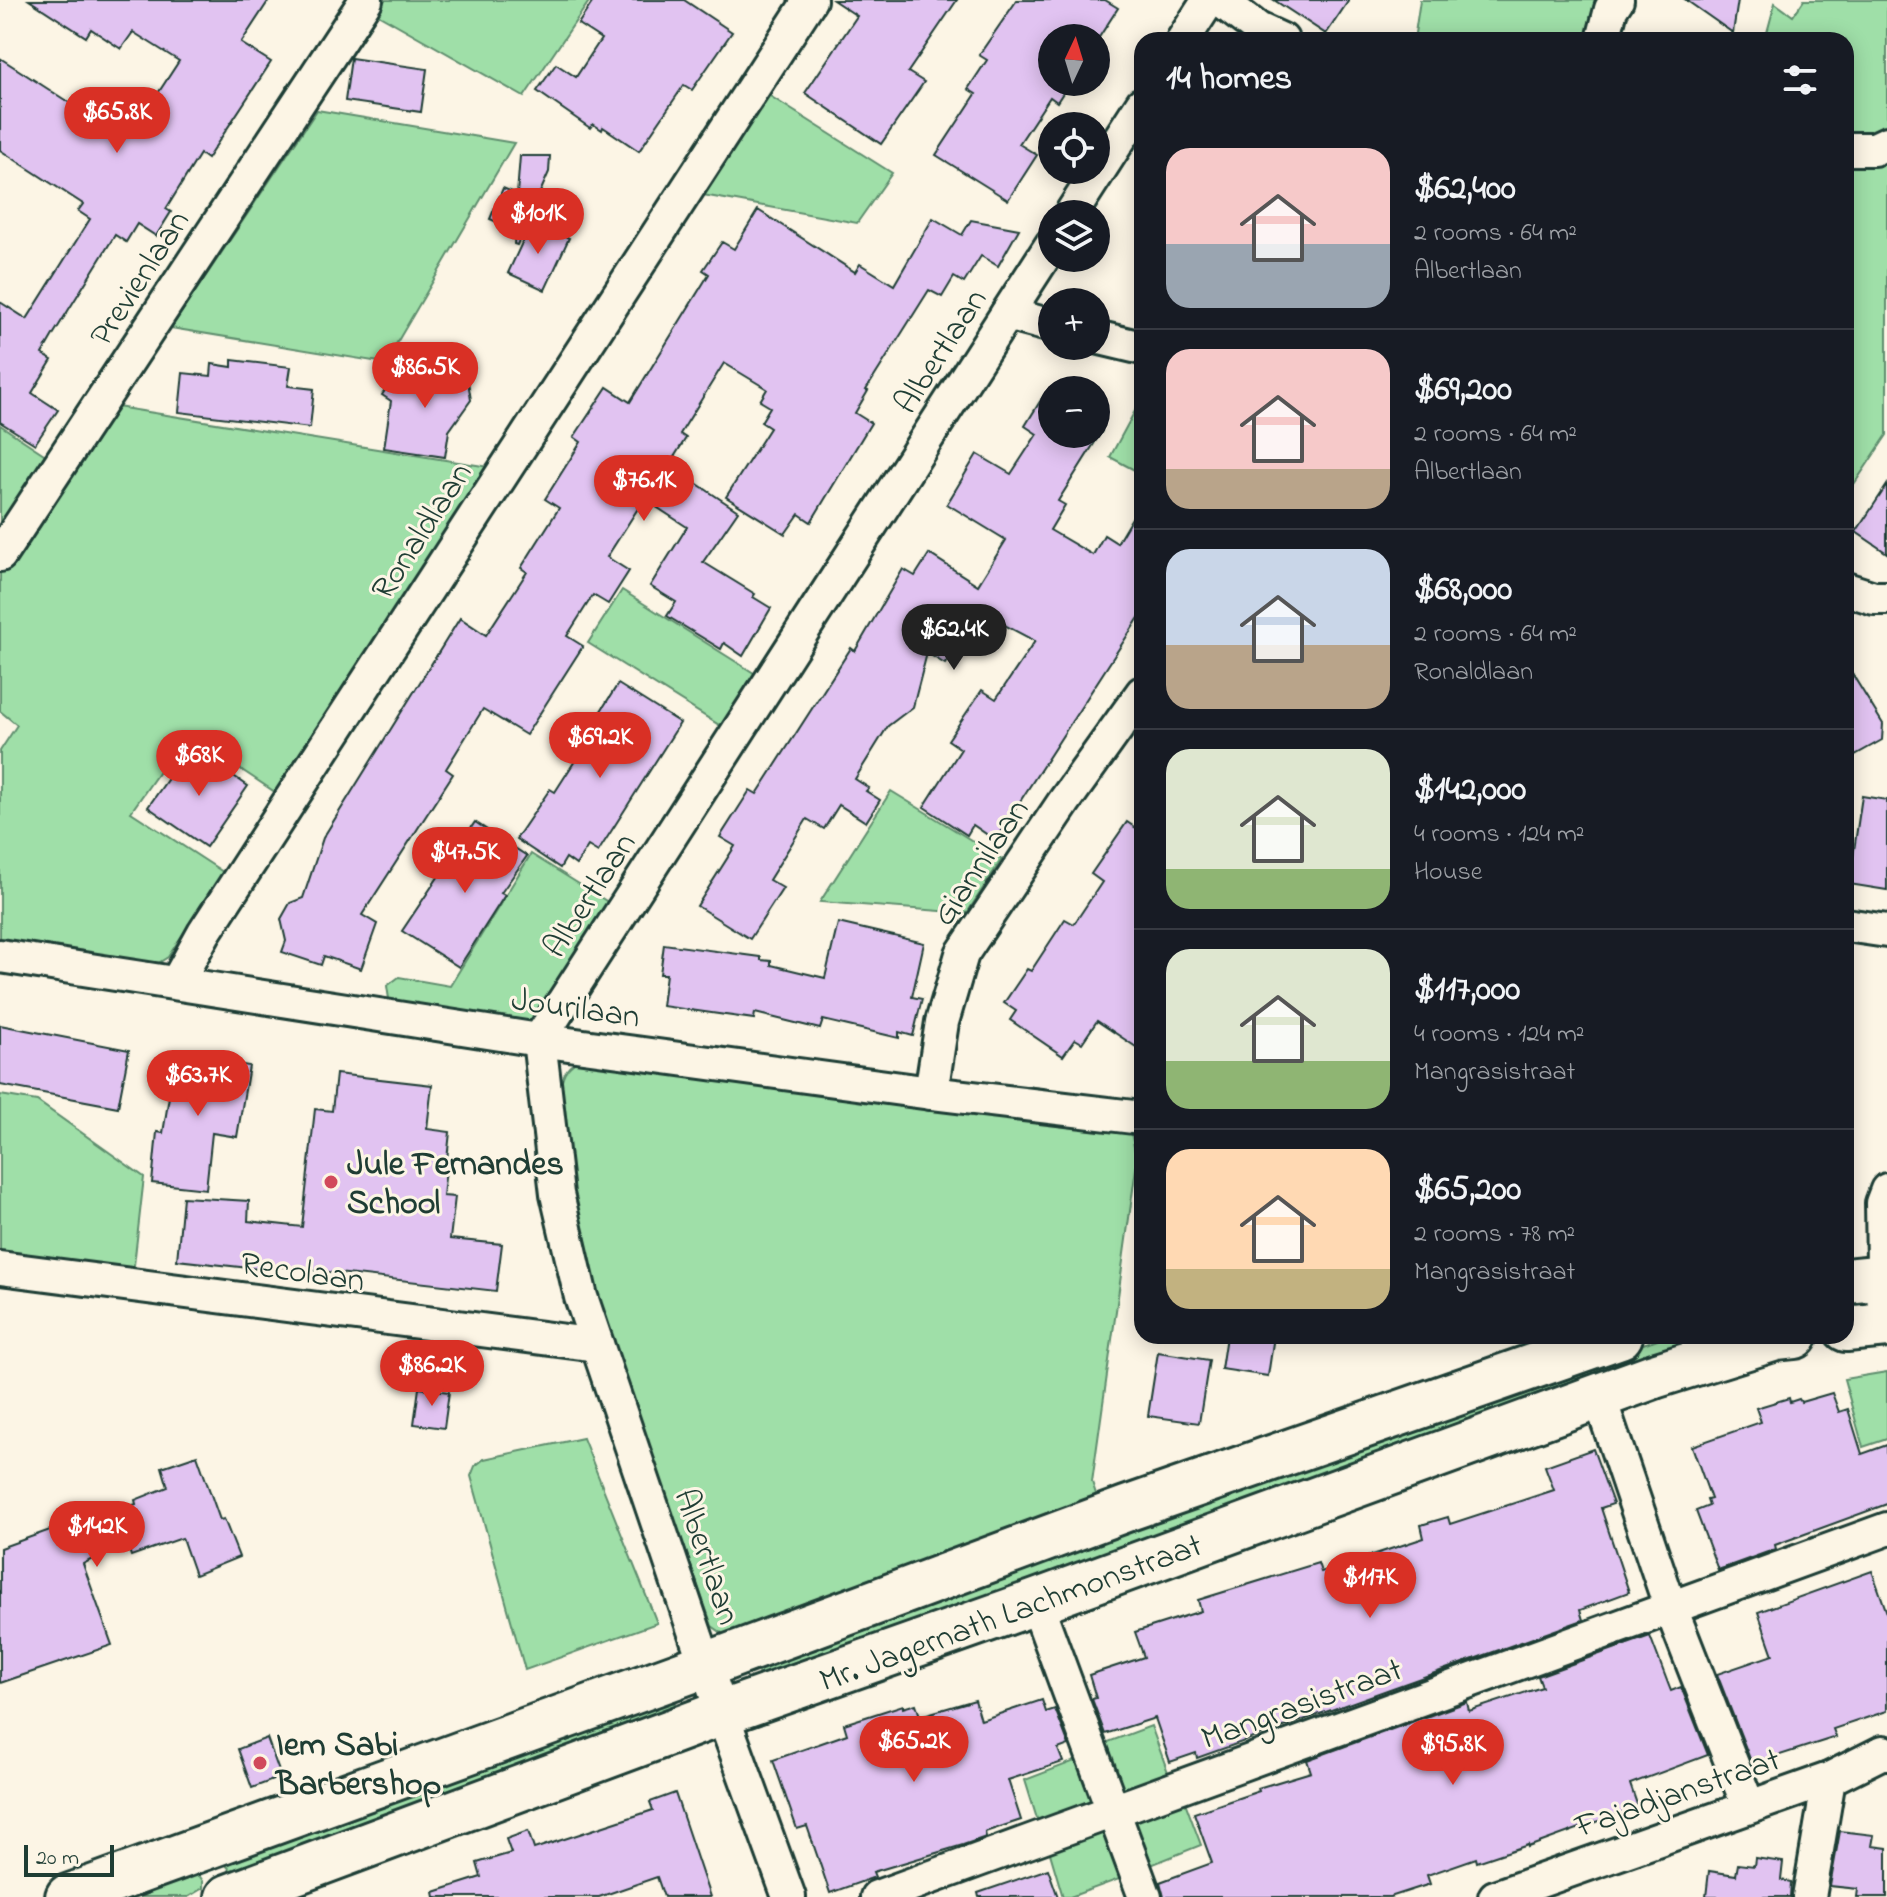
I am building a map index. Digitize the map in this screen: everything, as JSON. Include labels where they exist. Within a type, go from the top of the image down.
[{"type":"main road","name":"Mr. Jagernath Lachmonstraat","points":[[68,1897],[1126,1509],[1597,1344]]},
{"type":"main road","name":"Mr. Jagernath Lachmonstraat","points":[[228,1897],[279,1888],[722,1713],[1599,1396],[1756,1344]]},
{"type":"main road","points":[[202,1849],[221,1897]]},
{"type":"street","name":"Previenlaan","points":[[0,555],[366,0]]},
{"type":"street","name":"Ronaldlaan","points":[[177,982],[204,933],[810,0]]},
{"type":"street","points":[[1188,32],[1209,0]]},
{"type":"street","points":[[1220,0],[1265,32]]},
{"type":"street","points":[[1605,32],[1611,9],[1617,0]]},
{"type":"street","points":[[1080,200],[1134,116]]},
{"type":"street","points":[[1854,149],[1874,149],[1887,143]]},
{"type":"street","name":"Albertlaan","points":[[789,1897],[722,1713],[581,1297],[557,1194],[539,1040],[1038,266]]},
{"type":"street","points":[[1007,314],[1038,322]]},
{"type":"street","points":[[1110,340],[1134,346]]},
{"type":"street","points":[[1854,592],[1874,598],[1887,598]]},
{"type":"street","name":"Giannilaan","points":[[931,1093],[942,1022],[962,954],[1134,704]]},
{"type":"street","points":[[1854,926],[1887,931]]},
{"type":"street","name":"Jourilaan","points":[[0,956],[539,1040],[1134,1119]]},
{"type":"street","points":[[1872,1326],[1872,1279],[1882,1203],[1887,1190]]},
{"type":"street","name":"Recolaan","points":[[0,1268],[597,1345]]},
{"type":"street","points":[[1599,1396],[1670,1606],[1748,1805]]},
{"type":"street","name":"Mangrasistraat","points":[[877,1897],[1887,1529]]},
{"type":"street","points":[[1036,1602],[1145,1897]]},
{"type":"street","name":"Fajadjanstraat","points":[[1495,1897],[1748,1805],[1829,1779],[1886,1750]]},
{"type":"street","points":[[1809,1897],[1829,1779]]},
{"type":"green space","points":[[385,0],[590,0],[524,97],[376,13]]},
{"type":"green space","points":[[1420,0],[1601,0],[1593,32],[1415,32]]},
{"type":"green space","points":[[1804,0],[1887,0],[1887,130],[1854,138],[1854,32],[1767,32],[1775,3],[1793,16]]},
{"type":"green space","points":[[762,91],[892,173],[857,223],[692,193]]},
{"type":"green space","points":[[317,110],[514,143],[385,363],[171,328]]},
{"type":"green space","points":[[1887,155],[1887,435],[1854,484],[1854,159]]},
{"type":"green space","points":[[117,407],[489,467],[275,792],[186,733],[131,812],[223,872],[168,957],[152,967],[0,946],[0,751],[17,725],[0,711],[0,571]]},
{"type":"green space","points":[[1134,413],[1134,470],[1110,457]]},
{"type":"green space","points":[[0,425],[47,456],[0,527]]},
{"type":"green space","points":[[622,590],[757,675],[724,728],[588,643]]},
{"type":"green space","points":[[891,791],[1002,859],[967,913],[820,902]]},
{"type":"green space","points":[[531,854],[611,904],[534,1019],[523,1023],[396,1005],[389,999],[387,986],[399,977],[450,986]]},
{"type":"green space","points":[[584,1057],[1131,1133],[1134,1182],[1092,1482],[1099,1503],[736,1635],[722,1633],[712,1626],[584,1261],[560,1089],[567,1070]]},
{"type":"green space","points":[[0,1095],[37,1101],[144,1177],[132,1283],[0,1265]]},
{"type":"green space","points":[[1643,1344],[1733,1344],[761,1682],[757,1669],[761,1665]]},
{"type":"green space","points":[[1887,1372],[1887,1439],[1863,1447],[1844,1379]]},
{"type":"green space","points":[[583,1438],[657,1623],[525,1670],[471,1476],[475,1466],[484,1459]]},
{"type":"green space","points":[[668,1699],[677,1705],[677,1710],[233,1873],[226,1865],[229,1859]]},
{"type":"green space","points":[[1151,1726],[1169,1775],[1127,1791],[1118,1791],[1100,1745]]},
{"type":"green space","points":[[1085,1757],[1094,1799],[1090,1804],[1038,1822],[1025,1780]]},
{"type":"green space","points":[[1182,1794],[1201,1845],[1141,1869],[1126,1815]]},
{"type":"green space","points":[[1104,1828],[1122,1878],[1063,1897],[1047,1843]]},
{"type":"green space","points":[[196,1871],[203,1881],[203,1888],[188,1897],[114,1897]]},
{"type":"building","points":[[29,0],[269,0],[241,43],[271,62],[207,159],[200,154],[166,209],[171,212],[156,236],[137,224],[126,242],[115,235],[53,335],[42,354],[52,360],[32,393],[58,410],[35,444],[0,422],[0,302],[27,319],[90,219],[78,211],[83,204],[0,150],[0,58],[124,138],[129,131],[132,133],[179,61],[133,32],[121,49],[91,29],[86,37]]},
{"type":"building","points":[[594,0],[684,0],[732,32],[692,90],[684,85],[639,151],[603,127],[602,130],[593,124],[590,128],[537,91],[556,64],[576,77],[601,39],[578,24]]},
{"type":"building","points":[[833,0],[957,0],[908,72],[924,82],[881,144],[805,93],[857,16]]},
{"type":"building","points":[[1017,0],[1105,0],[1118,8],[1108,24],[1038,24],[1038,96],[1061,96],[1057,102],[1050,97],[1019,144],[1037,155],[1008,200],[936,155],[976,94],[968,89],[987,60],[979,55]]},
{"type":"building","points":[[1274,0],[1349,0],[1327,32]]},
{"type":"building","points":[[1686,0],[1738,0],[1732,32]]},
{"type":"building","points":[[351,58],[427,69],[421,112],[345,101]]},
{"type":"building","points":[[520,156],[550,156],[549,172],[517,245],[514,244],[515,230],[490,219],[503,188],[517,194]]},
{"type":"building","points":[[758,210],[855,272],[860,264],[894,285],[933,218],[962,235],[971,220],[1019,229],[998,266],[981,256],[964,283],[954,277],[942,297],[929,290],[866,390],[855,413],[871,423],[811,522],[799,514],[785,534],[726,497],[770,428],[761,422],[770,407],[760,401],[767,389],[724,363],[680,434],[686,438],[669,465],[738,511],[703,562],[755,594],[753,597],[771,608],[743,656],[724,643],[721,649],[667,616],[676,602],[650,586],[687,527],[644,499],[607,557],[629,571],[608,604],[593,595],[567,636],[583,646],[526,735],[483,709],[446,769],[453,774],[362,915],[377,924],[361,969],[324,956],[321,965],[282,952],[286,941],[281,919],[290,903],[303,898],[323,838],[460,618],[486,635],[527,572],[521,568],[559,508],[545,499],[581,442],[574,437],[607,387],[630,402],[709,274],[703,270],[722,242],[734,249]]},
{"type":"building","points":[[532,221],[569,238],[545,290],[508,273]]},
{"type":"building","points":[[232,360],[291,367],[288,386],[314,389],[310,428],[179,412],[183,373],[211,376],[212,364],[232,367]]},
{"type":"building","points":[[402,364],[422,377],[466,369],[471,400],[449,431],[445,457],[384,448],[391,401],[382,395]]},
{"type":"building","points":[[1038,405],[1038,448],[1091,448],[1058,501],[1065,505],[1050,530],[1093,555],[1104,535],[1117,543],[1134,514],[1134,625],[995,840],[973,825],[967,835],[924,807],[961,749],[948,740],[982,690],[996,699],[1035,641],[978,611],[945,664],[927,653],[913,707],[888,726],[855,779],[880,800],[866,822],[839,805],[824,829],[807,819],[769,880],[783,888],[750,939],[697,906],[735,846],[720,837],[750,790],[757,794],[851,648],[855,651],[903,569],[915,576],[929,554],[978,585],[1006,540],[947,504],[977,454],[1011,474],[1037,434],[1025,426]]},
{"type":"building","points":[[1887,485],[1887,553],[1856,532]]},
{"type":"building","points":[[1854,677],[1883,724],[1882,740],[1854,756]]},
{"type":"building","points":[[618,684],[680,723],[598,852],[588,846],[576,865],[566,858],[560,868],[516,839],[550,789],[555,792],[596,728],[592,725]]},
{"type":"building","points":[[196,750],[248,786],[206,847],[148,807],[174,770],[180,773]]},
{"type":"building","points":[[1862,796],[1887,800],[1887,890],[1854,885],[1854,850]]},
{"type":"building","points":[[475,822],[527,856],[501,893],[505,895],[459,967],[402,931]]},
{"type":"building","points":[[1127,822],[1134,827],[1134,1046],[1097,1021],[1082,1043],[1075,1039],[1063,1056],[1010,1020],[1016,1011],[1004,1003],[1027,969],[1031,971],[1065,919],[1074,924],[1102,882],[1091,874]]},
{"type":"building","points":[[838,923],[924,943],[912,997],[922,999],[913,1036],[899,1032],[899,1038],[823,1020],[820,1029],[755,1013],[754,1019],[662,1006],[666,974],[660,974],[664,944],[761,957],[761,960],[771,961],[771,965],[825,978]]},
{"type":"building","points":[[0,1025],[129,1050],[118,1107],[0,1085]]},
{"type":"building","points":[[176,1054],[249,1066],[237,1137],[212,1133],[206,1189],[152,1183],[157,1132],[163,1133]]},
{"type":"building","name":"Jule Fernandes School","points":[[336,1074],[432,1085],[427,1129],[450,1132],[443,1196],[455,1197],[450,1239],[502,1244],[496,1291],[268,1265],[268,1270],[177,1260],[183,1197],[249,1201],[248,1221],[302,1227],[315,1109],[332,1111]]},
{"type":"building","points":[[1225,1344],[1273,1344],[1268,1376],[1221,1369]]},
{"type":"building","points":[[1158,1352],[1209,1360],[1199,1423],[1148,1416]]},
{"type":"building","points":[[419,1388],[449,1392],[444,1428],[414,1424]]},
{"type":"building","points":[[1832,1393],[1839,1412],[1848,1409],[1862,1454],[1887,1445],[1887,1504],[1775,1545],[1776,1549],[1718,1570],[1696,1511],[1709,1506],[1707,1500],[1711,1499],[1692,1446],[1761,1422],[1756,1408],[1789,1398],[1790,1402],[1799,1399],[1801,1402]]},
{"type":"building","points":[[1593,1449],[1613,1504],[1601,1508],[1629,1592],[1580,1610],[1583,1620],[1197,1758],[1196,1753],[1170,1762],[1155,1718],[1105,1734],[1092,1699],[1096,1698],[1089,1675],[1144,1657],[1135,1632],[1201,1611],[1198,1600],[1318,1563],[1321,1572],[1424,1538],[1421,1525],[1448,1517],[1450,1524],[1554,1490],[1545,1466]]},
{"type":"building","points":[[197,1455],[220,1520],[224,1519],[239,1557],[195,1575],[182,1538],[131,1556],[126,1541],[83,1564],[112,1645],[0,1683],[0,1548],[75,1521],[76,1524],[136,1504],[135,1500],[168,1487],[162,1467]]},
{"type":"building","points":[[1872,1571],[1887,1613],[1887,1711],[1833,1729],[1836,1737],[1752,1764],[1717,1674],[1773,1655],[1758,1612]]},
{"type":"building","points":[[1650,1636],[1671,1691],[1681,1687],[1708,1755],[1630,1784],[1638,1807],[1528,1847],[1477,1862],[1476,1858],[1427,1875],[1430,1884],[1390,1897],[1164,1897],[1160,1882],[1212,1863],[1194,1813],[1259,1791],[1258,1788],[1311,1772],[1307,1760],[1467,1702],[1469,1711],[1542,1687],[1538,1676]]},
{"type":"building","points":[[975,1700],[981,1720],[1042,1700],[1046,1712],[1055,1709],[1069,1745],[1058,1749],[1063,1762],[1008,1780],[1021,1820],[985,1832],[986,1837],[873,1872],[875,1877],[830,1893],[807,1826],[797,1829],[773,1760],[847,1734],[844,1724],[903,1705],[903,1708],[916,1704],[920,1716]]},
{"type":"building","name":"Iem Sabi Barbershop","points":[[267,1738],[281,1777],[252,1788],[238,1749]]},
{"type":"building","points":[[675,1793],[710,1897],[664,1897],[657,1877],[599,1897],[435,1897],[434,1892],[481,1877],[477,1863],[511,1853],[506,1839],[528,1831],[534,1849],[653,1810],[650,1802]]},
{"type":"building","points":[[1840,1831],[1874,1835],[1872,1846],[1887,1848],[1887,1897],[1857,1897],[1858,1889],[1830,1886]]},
{"type":"building","points":[[1755,1858],[1783,1862],[1781,1880],[1791,1882],[1790,1897],[1706,1897],[1709,1871],[1736,1875],[1738,1864],[1754,1866]]},
{"type":"building","points":[[1048,1869],[1058,1897],[979,1897],[978,1893]]},
{"type":"place","name":"Jule Fernandes School","points":[[331,1182]]},
{"type":"place","name":"Iem Sabi Barbershop","points":[[260,1763]]}]
